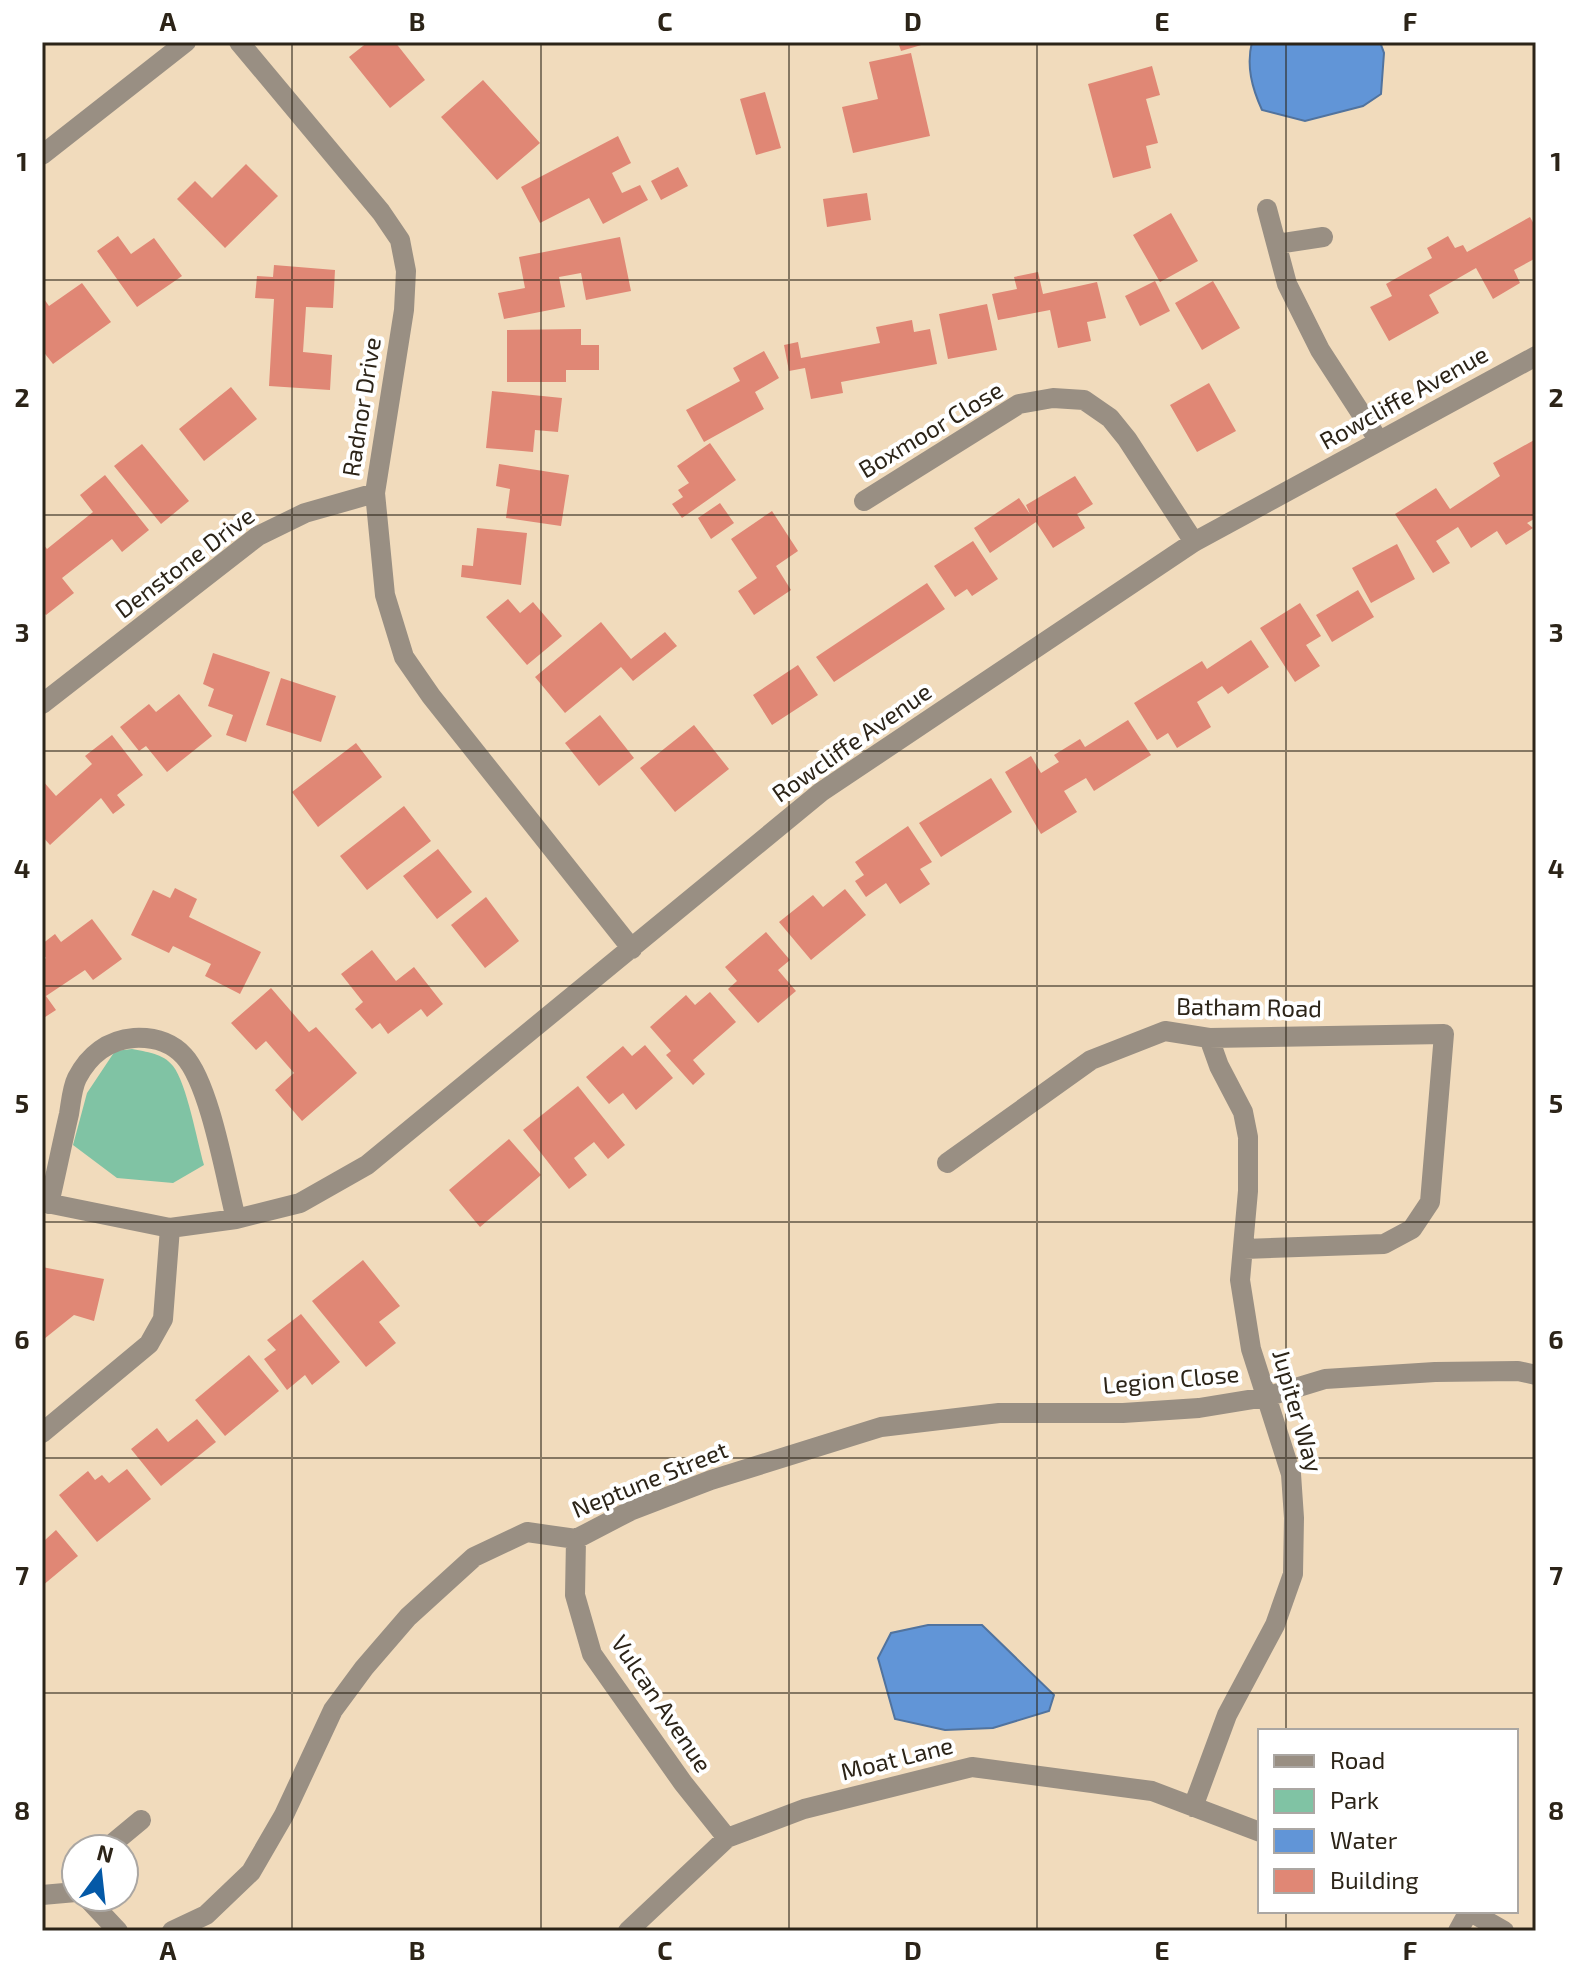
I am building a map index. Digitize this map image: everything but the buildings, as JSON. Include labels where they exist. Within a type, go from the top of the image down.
[{"type":"street","points":[[42,155],[186,42]]},
{"type":"street","name":"Radnor Drive","points":[[239,42],[381,212],[400,240],[406,271],[404,310],[375,493],[385,595],[404,657],[431,696],[632,949]]},
{"type":"street","points":[[1267,209],[1287,284],[1320,350],[1379,441]]},
{"type":"street","points":[[1277,244],[1323,237]]},
{"type":"street","name":"Rowcliffe Avenue","points":[[236,1219],[207,1102],[185,1058],[168,1043],[145,1037],[107,1044],[89,1060],[76,1080],[46,1203],[170,1228],[236,1219],[300,1203],[367,1165],[821,792],[1194,542],[1536,356]]},
{"type":"street","name":"Boxmoor Close","points":[[864,501],[1019,404],[1053,398],[1084,400],[1110,418],[1127,439],[1194,542]]},
{"type":"street","name":"Denstone Drive","points":[[42,704],[258,536],[305,513],[375,493]]},
{"type":"street","name":"Batham Road","points":[[947,1163],[1091,1060],[1165,1031],[1209,1038],[1444,1034],[1430,1202],[1412,1229],[1384,1244],[1244,1249]]},
{"type":"street","name":"Jupiter Way","points":[[1193,1807],[1227,1715],[1275,1625],[1293,1574],[1291,1474],[1251,1349],[1240,1280],[1248,1137],[1243,1112],[1219,1066],[1209,1038]]},
{"type":"street","points":[[42,1433],[149,1344],[163,1319],[170,1228]]},
{"type":"street","name":"Legion Close","points":[[999,1413],[1138,1412],[1199,1408],[1266,1397],[1325,1379],[1435,1372],[1518,1371],[1536,1375]]},
{"type":"street","name":"Neptune Street","points":[[172,1931],[206,1915],[251,1872],[284,1815],[333,1710],[408,1617],[474,1557],[527,1532],[576,1539],[630,1511],[711,1480],[881,1427],[999,1413]]},
{"type":"street","name":"Vulcan Avenue","points":[[576,1539],[575,1595],[592,1654],[683,1783],[727,1838]]},
{"type":"street","name":"Moat Lane","points":[[628,1931],[727,1838],[804,1809],[972,1767],[1152,1791],[1258,1831]]},
{"type":"street","points":[[125,1833],[141,1820]]},
{"type":"street","points":[[101,1913],[118,1931]]},
{"type":"street","points":[[1458,1931],[1468,1913]]},
{"type":"street","points":[[1472,1913],[1504,1931]]},
{"type":"green space","points":[[132,1049],[154,1054],[169,1062],[178,1074],[187,1099],[204,1165],[173,1183],[117,1178],[73,1145],[87,1093],[115,1051]]},
{"type":"water","points":[[1252,42],[1380,42],[1384,53],[1381,94],[1363,106],[1305,121],[1262,110],[1251,77]]},
{"type":"water","points":[[928,1625],[982,1625],[1054,1695],[1049,1711],[993,1728],[945,1730],[895,1719],[878,1658],[891,1633]]}]
